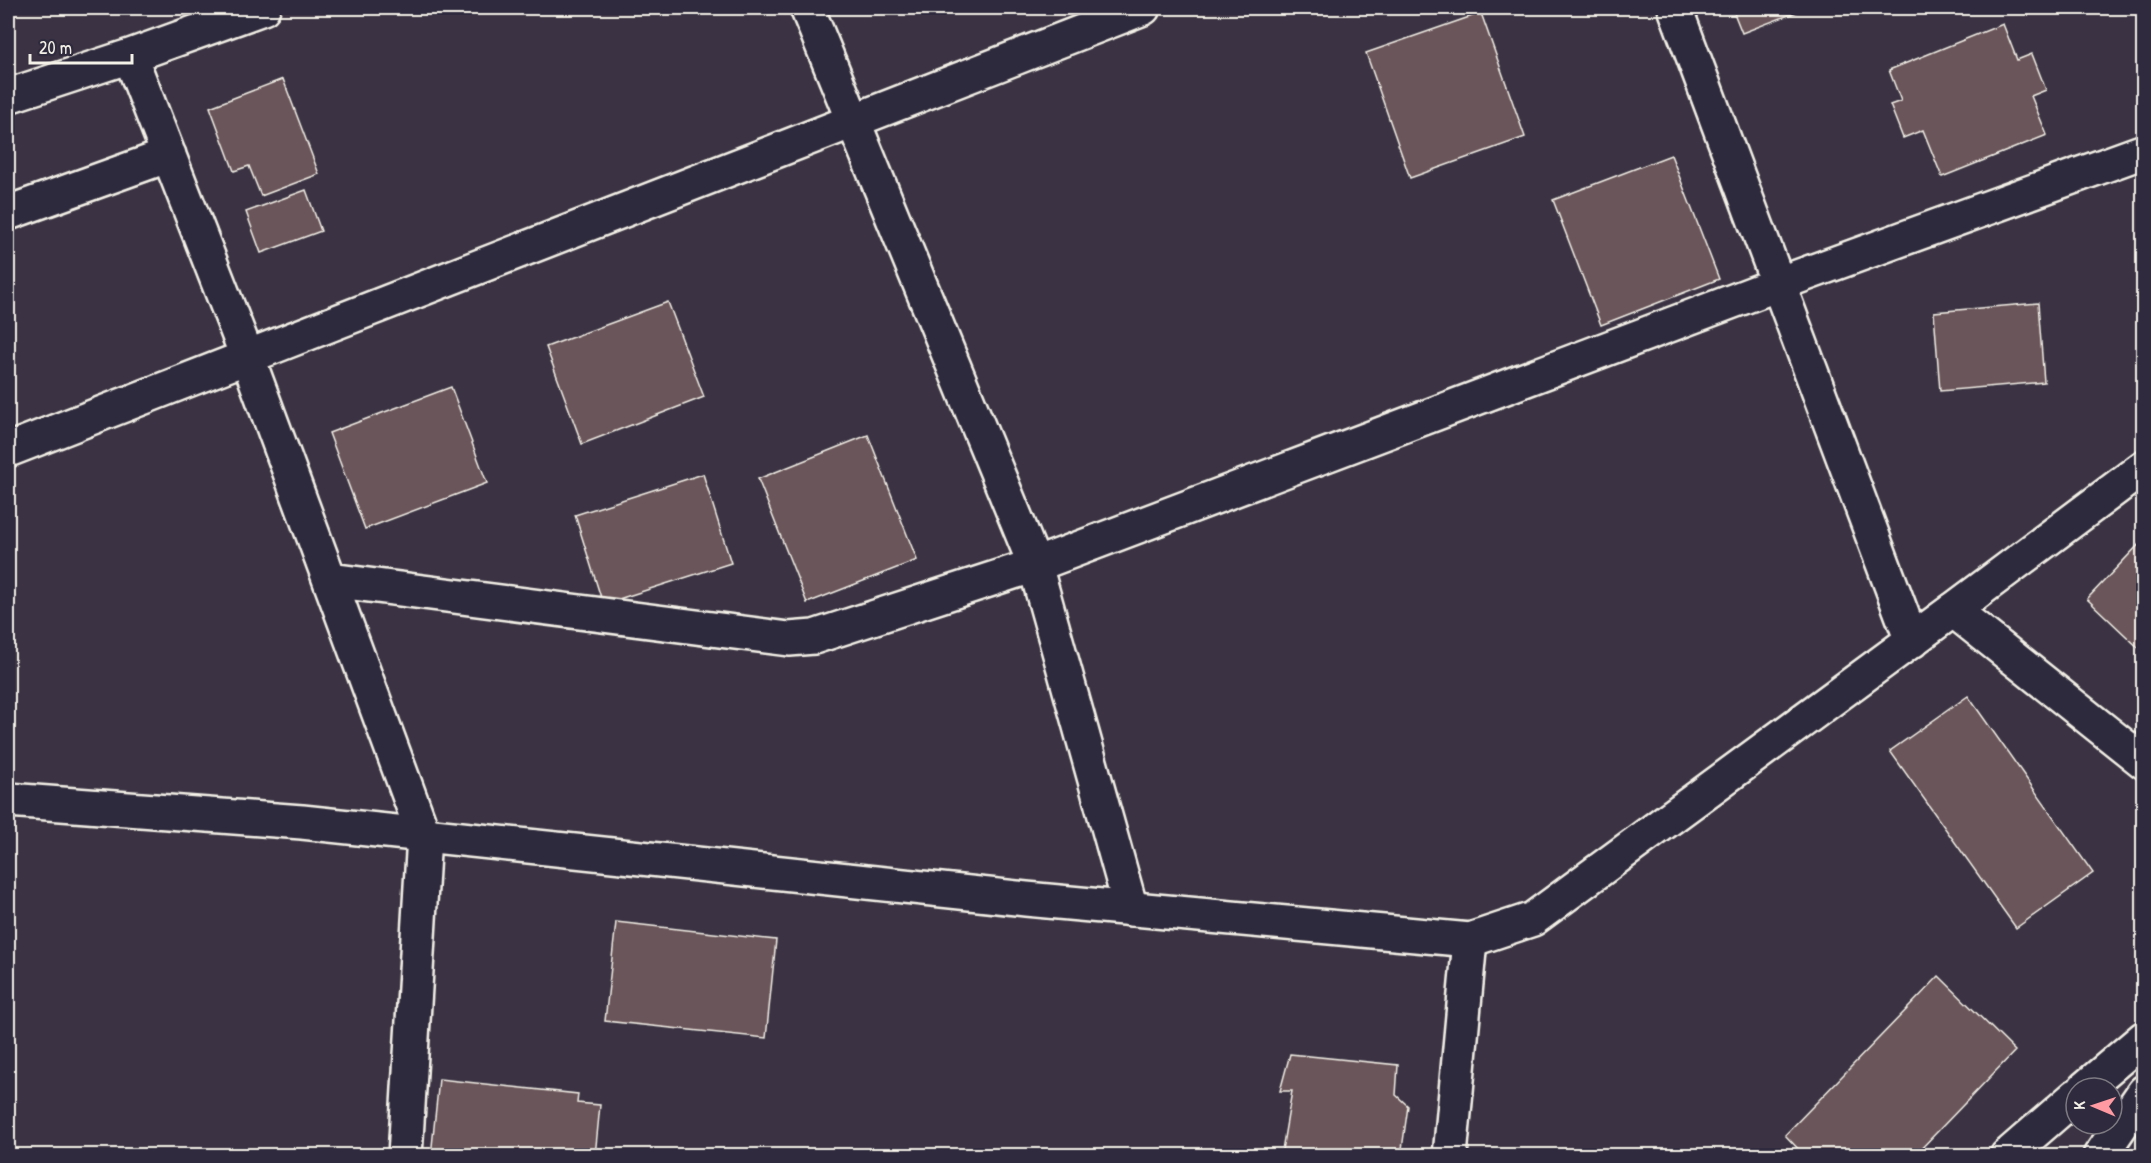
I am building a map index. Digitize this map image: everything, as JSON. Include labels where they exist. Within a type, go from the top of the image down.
[{"type":"street","points":[[8,96],[130,56],[263,8]]},
{"type":"street","points":[[807,8],[1035,565],[1131,909]]},
{"type":"street","points":[[8,450],[1143,8]]},
{"type":"street","points":[[1675,8],[1912,641]]},
{"type":"street","points":[[130,56],[246,356],[424,836],[405,1155]]},
{"type":"street","points":[[330,580],[789,639],[814,637],[1035,565],[1778,284],[2144,151]]},
{"type":"street","points":[[8,213],[169,155]]},
{"type":"street","points":[[8,800],[302,822],[1131,909],[1470,940],[1533,919],[1912,641],[2144,467]]},
{"type":"street","points":[[1953,610],[2144,762]]},
{"type":"street","points":[[1450,1155],[1470,940]]},
{"type":"street","points":[[2099,1076],[2144,1038]]},
{"type":"street","points":[[2100,1155],[2144,1092]]},
{"type":"street","points":[[2007,1155],[2064,1106]]},
{"type":"building","points":[[1732,8],[1807,8],[1742,33]]},
{"type":"building","points":[[1481,13],[1525,137],[1410,178],[1366,53]]},
{"type":"building","points":[[2003,24],[2017,60],[2032,54],[2046,90],[2031,96],[2047,135],[1942,177],[1923,130],[1903,138],[1890,105],[1901,101],[1889,70]]},
{"type":"building","points":[[283,79],[319,174],[261,196],[249,166],[234,171],[210,107]]},
{"type":"building","points":[[1671,155],[1719,279],[1601,325],[1553,200]]},
{"type":"building","points":[[306,190],[321,231],[261,253],[246,212]]},
{"type":"building","points":[[668,302],[704,397],[582,444],[546,347]]},
{"type":"building","points":[[2038,303],[2044,382],[1940,391],[1934,312]]},
{"type":"building","points":[[451,387],[487,483],[365,529],[329,433]]},
{"type":"building","points":[[868,435],[917,560],[807,603],[758,479]]},
{"type":"building","points":[[703,474],[731,563],[603,604],[575,515]]},
{"type":"building","points":[[2144,539],[2144,653],[2087,599]]},
{"type":"building","points":[[1968,696],[2093,873],[2016,928],[1890,751]]},
{"type":"building","points":[[616,922],[776,940],[766,1038],[605,1021]]},
{"type":"building","points":[[1939,976],[2015,1051],[1914,1156],[1805,1156],[1785,1135]]},
{"type":"building","points":[[1290,1054],[1398,1065],[1396,1095],[1408,1106],[1401,1156],[1281,1156],[1292,1091],[1280,1091]]},
{"type":"building","points":[[439,1079],[578,1094],[577,1103],[600,1105],[595,1156],[431,1156]]}]
